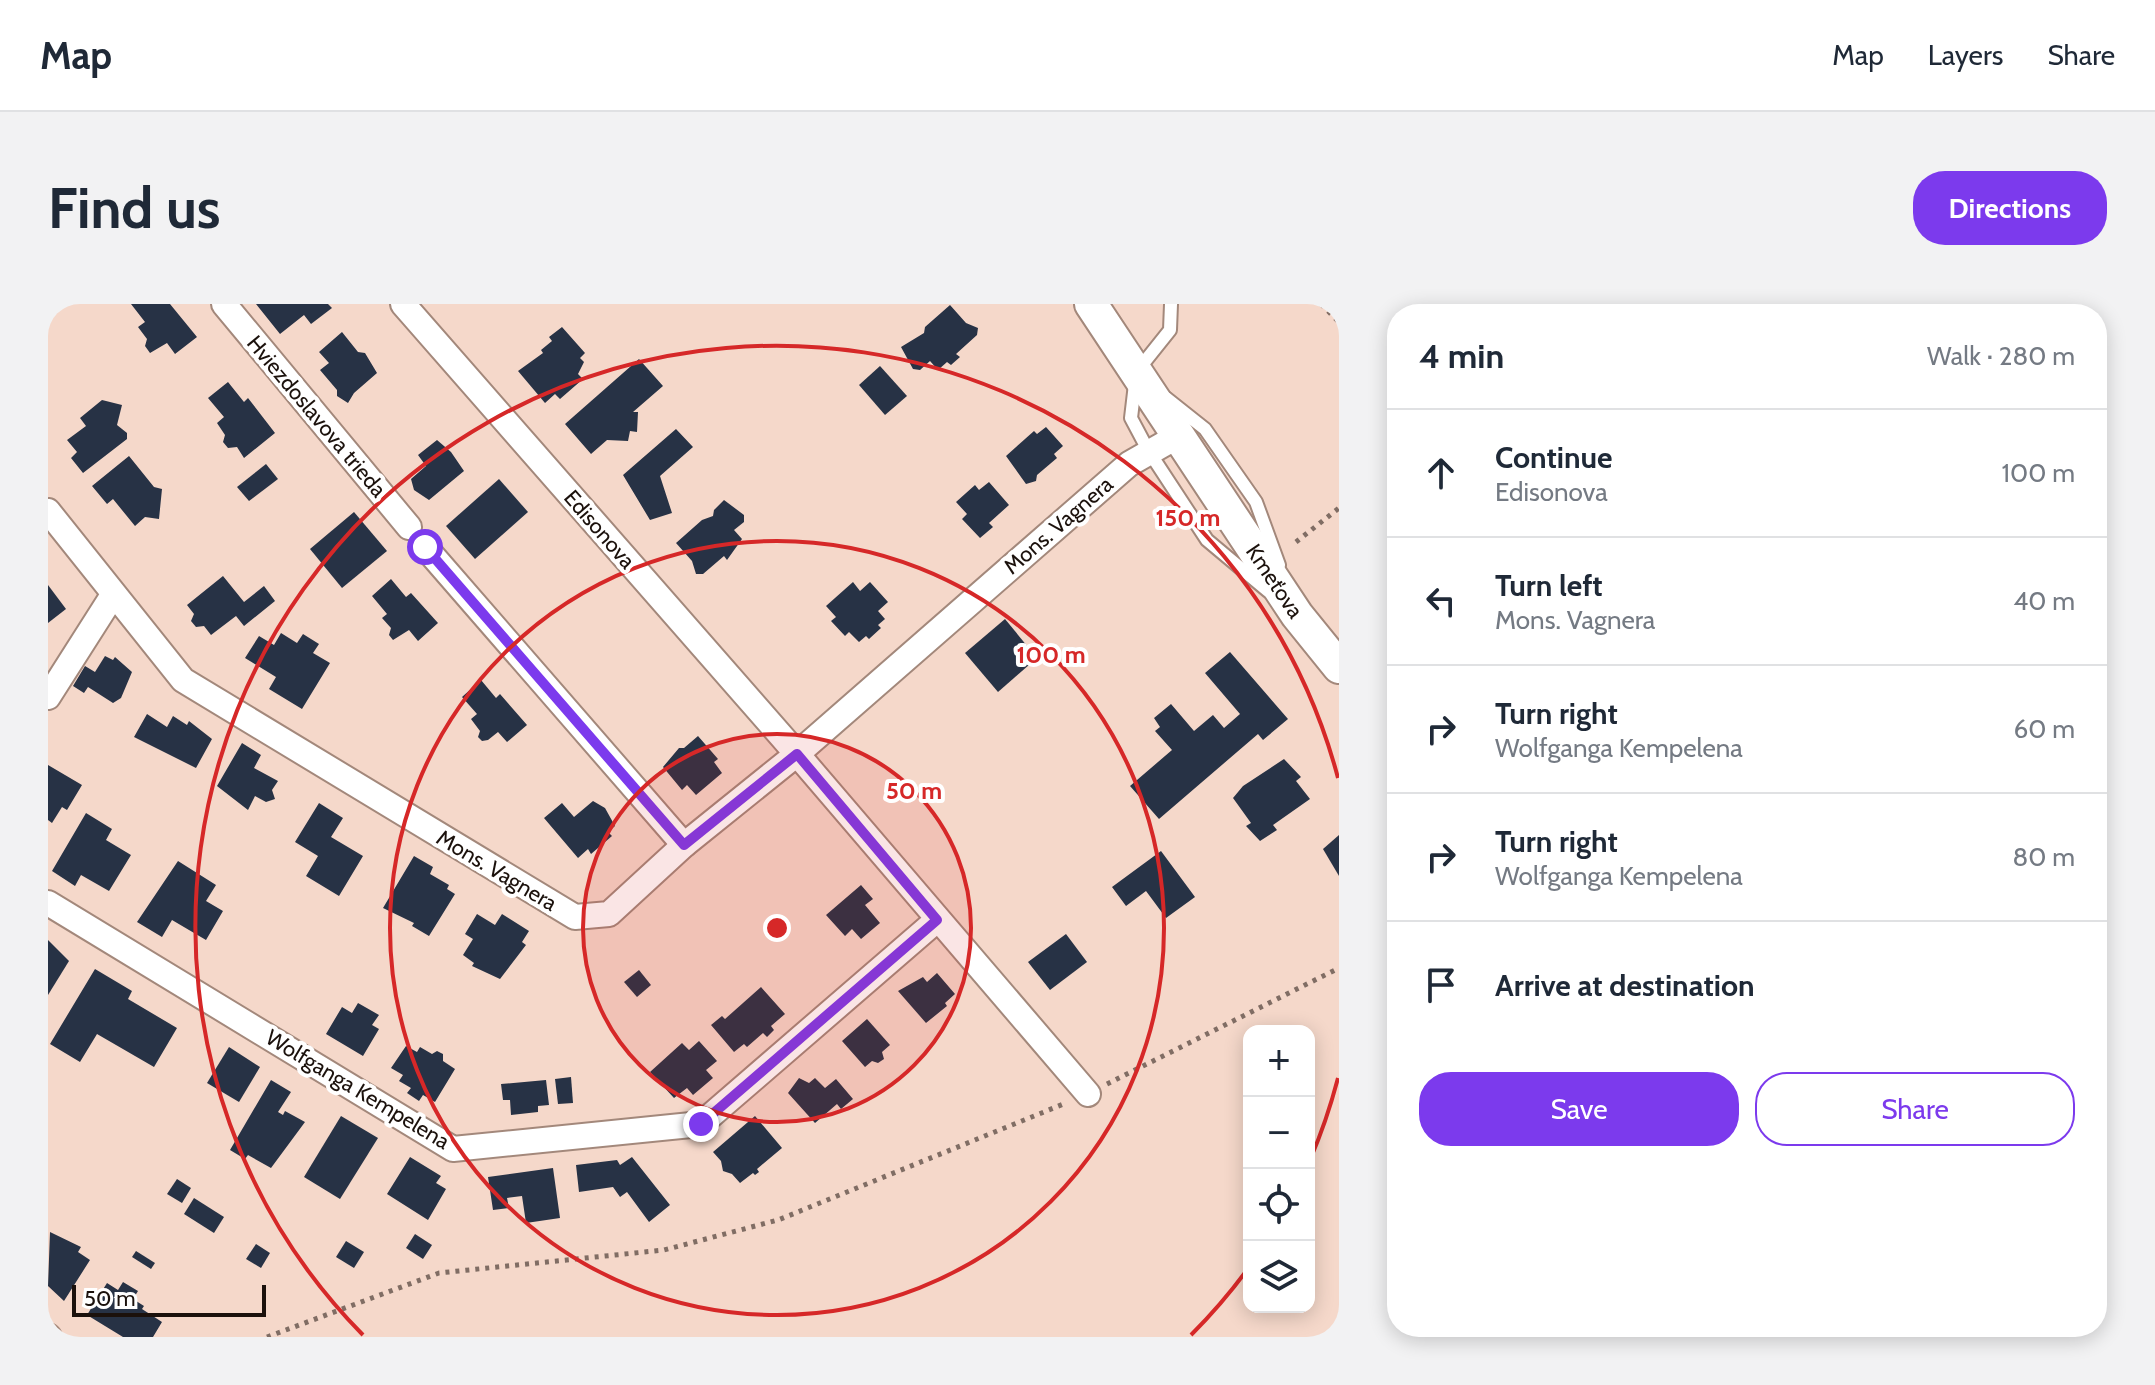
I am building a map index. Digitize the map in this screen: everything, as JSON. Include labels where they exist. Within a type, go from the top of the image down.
[{"type":"street","name":"Hviezdoslavova trieda","points":[[224,304],[409,527]]},
{"type":"street","name":"Edisonova","points":[[403,304],[797,754]]},
{"type":"street","name":"Kmeťova","points":[[1091,304],[1297,615],[1339,667]]},
{"type":"street","name":"Mons. Vagnera","points":[[48,511],[183,680],[575,917],[609,914],[684,845],[797,754],[1148,450],[1178,436]]},
{"type":"street","points":[[425,547],[684,845]]},
{"type":"street","points":[[48,697],[113,595]]},
{"type":"street","points":[[797,754],[1088,1094]]},
{"type":"street","name":"Wolfganga Kempelena","points":[[48,903],[453,1149],[701,1124],[937,920]]},
{"type":"lane","points":[[1171,304],[1170,330],[1136,373],[1131,418],[1148,450],[1207,540],[1297,615]]},
{"type":"lane","points":[[1136,373],[1205,429],[1256,502],[1297,615]]},
{"type":"path","points":[[1321,304],[1339,322]]},
{"type":"path","points":[[1296,542],[1339,508]]},
{"type":"path","points":[[267,1337],[439,1273],[664,1250],[778,1220],[1088,1094],[1339,968]]},
{"type":"building","points":[[131,304],[170,304],[197,337],[175,354],[167,343],[150,353],[145,346],[147,339],[138,327],[145,322]]},
{"type":"building","points":[[256,304],[328,304],[332,308],[311,324],[304,315],[280,334]]},
{"type":"building","points":[[950,305],[966,323],[978,328],[977,335],[956,354],[960,357],[951,365],[947,362],[938,370],[930,361],[920,370],[913,369],[901,347],[924,333],[925,327]]},
{"type":"building","points":[[562,327],[585,353],[580,358],[584,362],[578,374],[583,379],[560,399],[555,394],[545,403],[518,371],[543,353],[541,350],[552,341],[549,337]]},
{"type":"building","points":[[342,332],[358,352],[365,353],[377,373],[354,393],[348,403],[337,396],[337,390],[320,370],[329,363],[319,352]]},
{"type":"building","points":[[639,359],[663,386],[633,412],[638,412],[637,432],[630,431],[628,441],[607,440],[591,454],[565,424]]},
{"type":"building","points":[[880,366],[907,396],[885,415],[859,385]]},
{"type":"building","points":[[228,382],[244,402],[248,398],[275,433],[244,458],[237,447],[228,448],[223,442],[225,435],[217,423],[224,417],[208,398]]},
{"type":"building","points":[[102,400],[122,405],[117,425],[127,433],[127,439],[83,473],[71,458],[77,452],[67,440],[86,426],[80,418]]},
{"type":"building","points":[[1046,427],[1063,446],[1054,454],[1057,458],[1037,475],[1036,481],[1026,484],[1006,456],[1034,431],[1037,434]]},
{"type":"building","points":[[676,429],[693,447],[660,476],[672,513],[650,520],[623,475]]},
{"type":"building","points":[[437,440],[451,452],[464,471],[429,500],[414,490],[411,479],[426,466],[418,455]]},
{"type":"building","points":[[129,456],[154,487],[162,489],[159,519],[145,517],[135,526],[113,499],[107,504],[92,486]]},
{"type":"building","points":[[266,464],[278,479],[249,501],[237,487]]},
{"type":"building","points":[[499,479],[528,512],[475,559],[446,526]]},
{"type":"building","points":[[989,482],[1009,505],[989,523],[993,527],[980,538],[962,519],[967,514],[956,502],[975,485],[979,490]]},
{"type":"building","points":[[724,500],[744,515],[744,522],[734,530],[742,539],[727,560],[724,556],[703,574],[696,574],[692,561],[676,543],[702,520],[713,516],[714,510]]},
{"type":"building","points":[[354,512],[387,551],[342,588],[310,549]]},
{"type":"building","points":[[223,576],[244,602],[264,586],[275,601],[244,626],[236,616],[211,635],[204,626],[196,627],[191,621],[194,614],[187,605]]},
{"type":"building","points":[[391,579],[406,597],[411,593],[438,623],[418,641],[409,630],[393,640],[389,635],[391,628],[382,618],[387,614],[372,596]]},
{"type":"building","points":[[853,582],[860,591],[870,582],[888,602],[878,611],[885,619],[878,625],[881,628],[869,639],[866,636],[859,642],[849,632],[845,636],[831,621],[836,617],[826,606]]},
{"type":"building","points":[[48,585],[66,609],[48,623]]},
{"type":"building","points":[[1005,619],[1037,658],[998,692],[965,653]]},
{"type":"building","points":[[281,633],[297,643],[303,634],[319,644],[313,653],[330,663],[302,709],[269,689],[276,677],[245,658],[259,636],[274,645]]},
{"type":"building","points":[[1230,652],[1288,719],[1263,740],[1258,734],[1159,819],[1130,786],[1172,750],[1155,731],[1160,727],[1154,718],[1171,704],[1194,731],[1213,715],[1224,728],[1240,714],[1205,673]]},
{"type":"building","points":[[105,656],[113,660],[115,657],[132,672],[121,698],[113,703],[88,687],[84,693],[73,686],[85,666],[95,672]]},
{"type":"building","points":[[481,680],[496,698],[500,694],[527,725],[507,742],[498,732],[488,740],[482,741],[478,737],[480,731],[471,719],[477,714],[462,697]]},
{"type":"building","points":[[147,714],[167,727],[173,716],[187,725],[189,721],[212,739],[196,768],[134,737]]},
{"type":"building","points":[[698,736],[718,759],[714,762],[722,773],[696,795],[687,785],[682,790],[663,767],[679,748],[684,748]]},
{"type":"building","points":[[242,743],[261,755],[254,768],[278,781],[272,790],[275,799],[266,802],[255,796],[248,810],[217,786]]},
{"type":"building","points":[[1284,759],[1301,777],[1296,781],[1310,799],[1273,825],[1277,830],[1260,841],[1246,826],[1251,823],[1233,798],[1243,786]]},
{"type":"building","points":[[48,765],[82,785],[67,810],[62,807],[52,823],[48,820]]},
{"type":"building","points":[[593,801],[605,808],[615,826],[608,832],[612,836],[591,854],[588,849],[578,858],[544,818],[562,803],[574,817]]},
{"type":"building","points":[[319,803],[343,818],[331,837],[363,856],[339,896],[306,876],[318,856],[295,842]]},
{"type":"building","points":[[86,813],[112,829],[106,840],[131,855],[109,891],[81,875],[75,886],[52,871]]},
{"type":"building","points":[[1339,835],[1339,876],[1323,849]]},
{"type":"building","points":[[1161,851],[1195,897],[1166,918],[1146,891],[1126,906],[1112,887]]},
{"type":"building","points":[[414,856],[433,867],[430,874],[449,885],[447,889],[455,894],[429,936],[412,926],[414,923],[383,908]]},
{"type":"building","points":[[178,861],[216,885],[206,901],[223,911],[206,940],[172,920],[162,937],[137,922]]},
{"type":"building","points":[[861,885],[873,899],[865,905],[880,923],[861,939],[852,929],[845,936],[826,915]]},
{"type":"building","points":[[477,914],[495,925],[502,914],[529,931],[522,942],[526,945],[500,979],[472,966],[474,963],[463,955],[473,939],[465,934]]},
{"type":"building","points":[[1066,934],[1087,962],[1050,990],[1028,962]]},
{"type":"building","points":[[48,940],[69,961],[48,995]]},
{"type":"building","points":[[95,969],[132,991],[128,999],[177,1028],[154,1067],[97,1034],[80,1062],[50,1044]]},
{"type":"building","points":[[639,970],[651,985],[637,997],[624,982]]},
{"type":"building","points":[[937,973],[955,994],[945,1003],[947,1006],[926,1023],[898,991],[923,977],[927,982]]},
{"type":"building","points":[[761,987],[785,1014],[771,1026],[774,1030],[767,1037],[763,1033],[747,1047],[744,1044],[734,1052],[711,1025],[722,1016],[725,1019]]},
{"type":"building","points":[[358,1003],[379,1015],[372,1025],[379,1029],[363,1056],[326,1034],[342,1007],[352,1013]]},
{"type":"building","points":[[867,1019],[890,1045],[882,1052],[884,1059],[878,1063],[872,1061],[865,1067],[842,1041]]},
{"type":"building","points":[[699,1041],[717,1061],[706,1070],[713,1078],[693,1095],[687,1088],[674,1098],[650,1072],[682,1043],[689,1050]]},
{"type":"building","points":[[406,1046],[417,1052],[420,1047],[432,1054],[437,1051],[443,1054],[443,1061],[455,1069],[435,1102],[423,1095],[419,1101],[407,1093],[411,1088],[399,1081],[403,1075],[391,1068]]},
{"type":"building","points":[[229,1047],[260,1067],[239,1102],[207,1083]]},
{"type":"building","points":[[571,1077],[573,1103],[558,1104],[555,1079]]},
{"type":"building","points":[[799,1078],[809,1083],[815,1078],[825,1088],[836,1079],[853,1099],[841,1109],[837,1104],[815,1123],[788,1093]]},
{"type":"building","points":[[271,1080],[291,1092],[278,1112],[283,1115],[285,1111],[305,1122],[271,1168],[248,1155],[245,1159],[230,1150]]},
{"type":"building","points":[[546,1080],[549,1105],[538,1106],[538,1112],[511,1115],[510,1100],[503,1100],[501,1084]]},
{"type":"building","points":[[341,1116],[378,1138],[340,1199],[304,1177]]},
{"type":"building","points":[[755,1116],[782,1148],[757,1169],[759,1172],[740,1183],[732,1174],[723,1171],[721,1161],[713,1152]]},
{"type":"building","points":[[410,1157],[441,1176],[436,1183],[446,1189],[428,1220],[387,1194]]},
{"type":"building","points":[[632,1157],[670,1205],[649,1222],[627,1192],[620,1197],[613,1187],[579,1192],[576,1165],[617,1160],[620,1165]]},
{"type":"building","points":[[553,1168],[560,1218],[526,1223],[522,1196],[507,1198],[509,1208],[493,1210],[488,1177]]},
{"type":"building","points":[[177,1179],[191,1188],[182,1203],[167,1194]]},
{"type":"building","points":[[194,1198],[224,1217],[214,1233],[184,1214]]},
{"type":"building","points":[[50,1232],[81,1247],[78,1252],[90,1260],[64,1301],[48,1286]]},
{"type":"building","points":[[415,1234],[432,1245],[423,1259],[406,1248]]},
{"type":"building","points":[[346,1241],[364,1252],[354,1268],[336,1257]]},
{"type":"building","points":[[256,1244],[270,1253],[261,1268],[246,1259]]},
{"type":"building","points":[[136,1251],[155,1263],[151,1269],[132,1257]]},
{"type":"building","points":[[123,1282],[138,1291],[133,1299],[144,1306],[142,1309],[162,1322],[153,1337],[123,1337],[87,1315],[107,1283],[118,1290]]},
{"type":"route","points":[[425,547],[684,845],[797,754],[937,920],[701,1124]]}]
